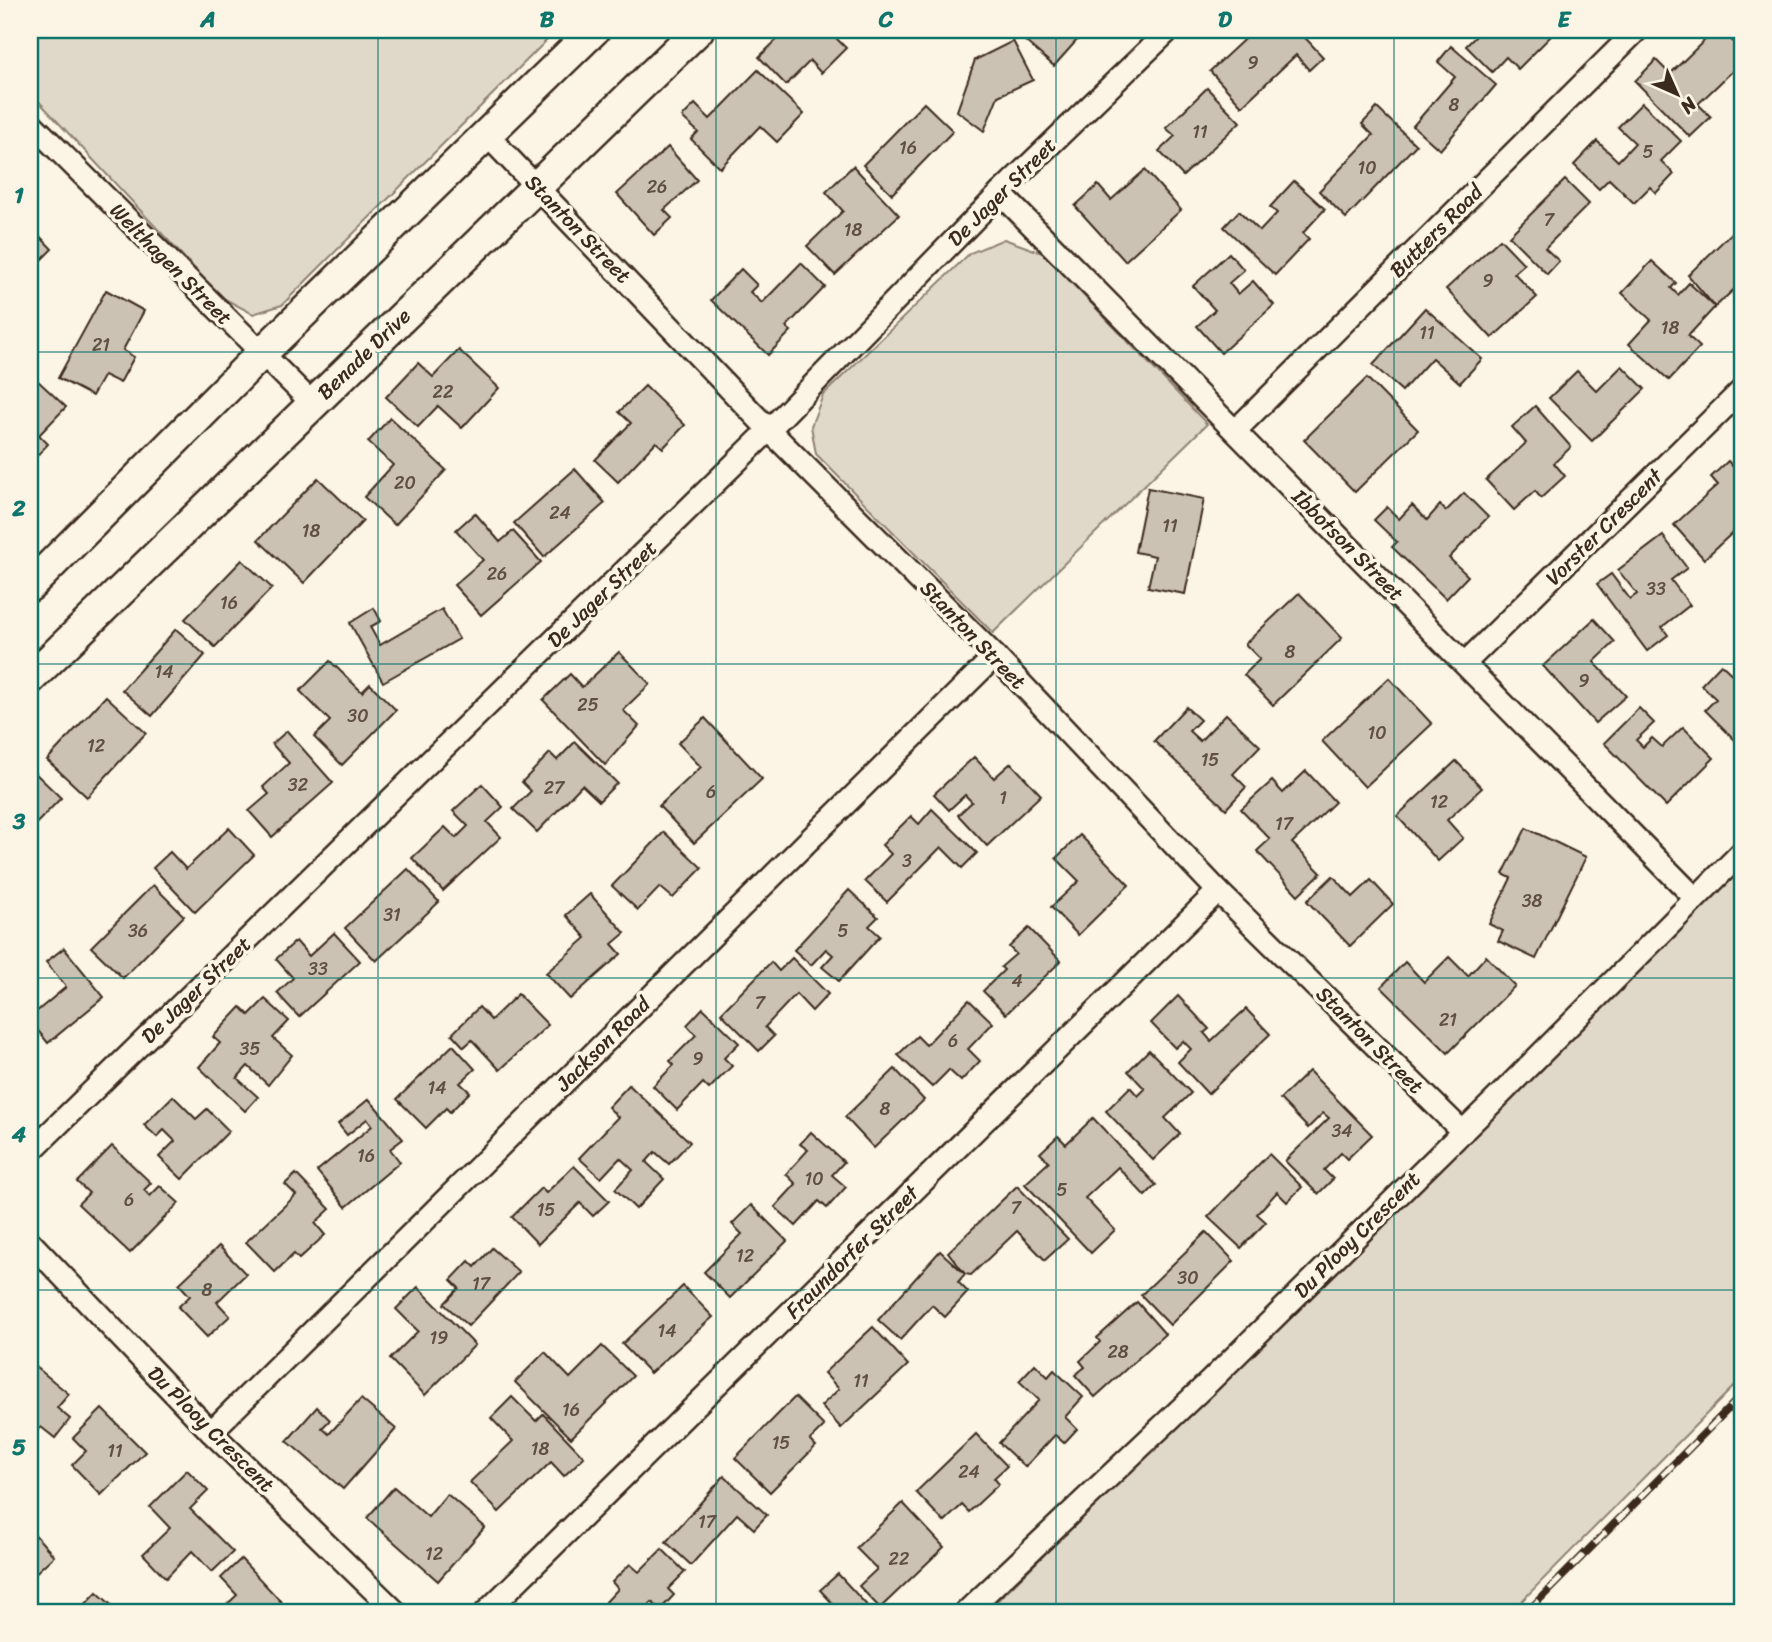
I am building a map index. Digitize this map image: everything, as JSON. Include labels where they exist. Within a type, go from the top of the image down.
[{"type":"street","points":[[30,586],[261,354],[594,30]]},
{"type":"street","name":"Benade Drive","points":[[30,679],[698,30]]},
{"type":"street","name":"De Jager Street","points":[[30,1152],[769,430],[1000,193],[1169,30]]},
{"type":"street","name":"Butters Road","points":[[1236,431],[1637,30]]},
{"type":"street","name":"Welthagen Street","points":[[30,122],[313,404]]},
{"type":"street","name":"Stanton Street","points":[[487,135],[769,430],[995,656],[1219,891],[1463,1132]]},
{"type":"street","name":"Ibbotson Street","points":[[1000,193],[1695,898]]},
{"type":"street","name":"Vorster Crescent","points":[[1465,663],[1742,390]]},
{"type":"street","name":"Jackson Road","points":[[211,1433],[995,656]]},
{"type":"street","name":"Du Plooy Crescent","points":[[966,1612],[1209,1382],[1742,852]]},
{"type":"street","name":"Fraundorfer Street","points":[[486,1612],[1219,891]]},
{"type":"street","name":"Du Plooy Crescent","points":[[30,1242],[211,1433],[396,1612]]},
{"type":"shaded area","points":[[30,30],[557,30],[282,305],[253,314],[221,297],[30,92]]},
{"type":"shaded area","points":[[1004,239],[1043,253],[1207,424],[993,633],[816,454],[811,426],[823,395],[970,253]]},
{"type":"shaded area","points":[[1742,866],[1742,1378],[1511,1612],[986,1612]]},
{"type":"building","points":[[787,30],[841,30],[834,36],[846,48],[821,73],[810,61],[786,85],[759,57]]},
{"type":"building","points":[[1036,30],[1086,30],[1054,66],[1026,42]]},
{"type":"building","points":[[1254,30],[1269,30],[1273,34],[1278,30],[1298,30],[1323,57],[1309,70],[1296,55],[1242,106],[1210,71]]},
{"type":"building","points":[[1482,30],[1557,30],[1518,69],[1506,57],[1492,72],[1466,46]]},
{"type":"building","points":[[1715,30],[1722,30],[1742,51],[1742,62],[1698,104],[1711,117],[1690,137],[1635,81],[1656,60],[1670,74]]},
{"type":"building","points":[[1013,41],[1033,80],[998,96],[984,131],[957,111],[975,60]]},
{"type":"building","points":[[1451,46],[1496,85],[1440,150],[1413,126],[1455,77],[1438,62]]},
{"type":"building","points":[[758,70],[804,114],[777,142],[760,126],[720,168],[691,139],[698,132],[682,117],[695,104],[710,119]]},
{"type":"building","points":[[1207,88],[1240,122],[1183,176],[1159,151],[1175,136],[1166,128]]},
{"type":"building","points":[[924,103],[953,131],[892,194],[863,165]]},
{"type":"building","points":[[1642,103],[1681,141],[1661,161],[1674,174],[1656,193],[1650,187],[1634,203],[1609,179],[1599,189],[1574,165],[1597,141],[1618,161],[1635,143],[1618,127]]},
{"type":"building","points":[[1377,108],[1416,145],[1346,218],[1319,191],[1373,135],[1362,124]]},
{"type":"building","points":[[668,147],[697,180],[664,210],[672,218],[654,235],[617,194]]},
{"type":"building","points":[[853,166],[899,215],[835,275],[807,246],[843,211],[826,192]]},
{"type":"building","points":[[1145,170],[1181,210],[1125,261],[1075,206],[1098,185],[1111,200]]},
{"type":"building","points":[[1565,180],[1589,204],[1545,248],[1559,261],[1547,274],[1509,236]]},
{"type":"building","points":[[1294,181],[1325,209],[1303,233],[1309,239],[1275,275],[1224,227],[1239,211],[1260,231],[1277,213],[1270,207]]},
{"type":"building","points":[[1742,223],[1742,282],[1715,307],[1688,275]]},
{"type":"building","points":[[30,226],[52,249],[30,271]]},
{"type":"building","points":[[1500,239],[1524,264],[1514,273],[1537,297],[1492,338],[1446,289]]},
{"type":"building","points":[[1229,253],[1244,270],[1229,283],[1238,294],[1253,281],[1274,305],[1221,353],[1197,326],[1215,310],[1193,286]]},
{"type":"building","points":[[1652,261],[1676,283],[1671,288],[1678,295],[1689,283],[1715,307],[1688,336],[1700,347],[1669,380],[1629,344],[1651,320],[1622,293]]},
{"type":"building","points":[[801,263],[825,287],[786,327],[791,331],[768,355],[711,300],[741,269],[757,285],[750,292],[762,303]]},
{"type":"building","points":[[106,290],[144,311],[123,350],[134,357],[120,383],[104,375],[92,396],[58,378]]},
{"type":"building","points":[[1425,308],[1482,359],[1460,383],[1432,358],[1402,391],[1373,365]]},
{"type":"building","points":[[459,350],[499,388],[462,428],[438,406],[418,427],[386,397],[418,363],[433,377]]},
{"type":"building","points":[[1622,366],[1645,389],[1592,441],[1549,398],[1577,371],[1597,391]]},
{"type":"building","points":[[1367,378],[1418,430],[1355,492],[1304,440]]},
{"type":"building","points":[[37,380],[66,407],[39,435],[48,444],[30,463],[30,388]]},
{"type":"building","points":[[645,386],[685,425],[663,448],[656,442],[618,482],[595,460],[631,423],[619,412]]},
{"type":"building","points":[[1535,406],[1571,447],[1554,463],[1565,476],[1541,498],[1535,491],[1514,510],[1486,480],[1526,443],[1512,427]]},
{"type":"building","points":[[390,418],[446,470],[395,525],[364,497],[393,465],[368,442]]},
{"type":"building","points":[[1728,461],[1742,477],[1742,524],[1704,559],[1674,525],[1718,485],[1711,477]]},
{"type":"building","points":[[575,469],[605,503],[544,557],[514,523]]},
{"type":"building","points":[[318,478],[363,521],[304,583],[258,540]]},
{"type":"building","points":[[1148,488],[1204,499],[1185,594],[1148,587],[1155,556],[1135,552]]},
{"type":"building","points":[[1464,493],[1488,517],[1449,558],[1468,576],[1446,599],[1392,547],[1397,542],[1374,520],[1387,507],[1399,519],[1412,505],[1427,520],[1440,505],[1446,511]]},
{"type":"building","points":[[475,513],[500,542],[513,531],[541,562],[481,615],[454,585],[483,560],[456,530]]},
{"type":"building","points":[[1663,536],[1687,568],[1671,580],[1690,605],[1662,627],[1668,635],[1647,651],[1597,584],[1611,574],[1630,599],[1637,594],[1618,570]]},
{"type":"building","points":[[242,560],[272,588],[215,647],[185,619]]},
{"type":"building","points":[[1299,593],[1342,638],[1273,705],[1244,675],[1260,659],[1245,644]]},
{"type":"building","points":[[374,608],[381,621],[370,627],[380,645],[442,609],[459,639],[383,682],[350,623]]},
{"type":"building","points":[[1594,619],[1615,642],[1594,662],[1626,696],[1595,723],[1543,666]]},
{"type":"building","points":[[176,629],[205,655],[152,716],[122,690]]},
{"type":"building","points":[[619,652],[650,684],[623,710],[639,726],[605,765],[543,700],[570,674],[582,687]]},
{"type":"building","points":[[330,661],[362,692],[370,684],[396,710],[342,765],[314,737],[330,721],[300,691]]},
{"type":"building","points":[[1721,664],[1738,680],[1742,676],[1742,747],[1705,710],[1716,699],[1701,685]]},
{"type":"building","points":[[1389,678],[1432,724],[1365,787],[1322,741]]},
{"type":"building","points":[[106,696],[146,733],[87,797],[47,760]]},
{"type":"building","points":[[1186,707],[1200,720],[1189,731],[1200,741],[1226,714],[1260,746],[1233,774],[1246,787],[1226,809],[1154,741]]},
{"type":"building","points":[[1639,708],[1654,723],[1636,740],[1643,747],[1652,738],[1662,747],[1683,727],[1714,758],[1666,806],[1604,743]]},
{"type":"building","points":[[705,718],[762,779],[694,843],[659,806],[701,767],[678,743]]},
{"type":"building","points":[[287,731],[333,783],[272,837],[249,811],[269,794],[263,787],[289,763],[272,744]]},
{"type":"building","points":[[575,742],[617,783],[599,801],[582,785],[537,832],[513,809],[531,791],[522,782],[550,753],[557,760]]},
{"type":"building","points":[[974,757],[994,778],[1011,763],[1041,795],[987,846],[958,815],[972,802],[965,795],[949,810],[934,794]]},
{"type":"building","points":[[1456,761],[1482,788],[1447,820],[1463,838],[1438,861],[1397,816]]},
{"type":"building","points":[[33,771],[61,798],[30,830],[30,774]]},
{"type":"building","points":[[1306,771],[1335,802],[1292,843],[1321,873],[1298,895],[1257,851],[1270,839],[1241,809],[1272,781],[1283,793]]},
{"type":"building","points":[[482,784],[503,807],[487,822],[501,837],[443,891],[412,858],[445,827],[456,838],[468,826],[453,811]]},
{"type":"building","points":[[932,809],[977,853],[962,868],[941,847],[887,902],[865,881],[891,854],[882,845],[911,816],[919,824]]},
{"type":"building","points":[[229,828],[254,855],[195,912],[153,868],[170,852],[186,869]]},
{"type":"building","points":[[1526,828],[1586,857],[1536,959],[1498,941],[1503,931],[1489,924],[1511,878],[1503,874]]},
{"type":"building","points":[[664,832],[702,868],[673,898],[660,887],[638,910],[612,886]]},
{"type":"building","points":[[1080,835],[1129,885],[1078,935],[1051,907],[1079,881],[1056,858]]},
{"type":"building","points":[[408,869],[439,902],[376,961],[345,928]]},
{"type":"building","points":[[1333,876],[1353,897],[1371,880],[1393,904],[1350,946],[1307,901]]},
{"type":"building","points":[[153,885],[184,916],[123,978],[91,947]]},
{"type":"building","points":[[849,890],[878,917],[869,926],[880,936],[839,981],[822,967],[833,955],[826,949],[811,965],[794,950]]},
{"type":"building","points":[[590,894],[625,933],[612,944],[621,954],[570,999],[546,973],[586,938],[566,915]]},
{"type":"building","points":[[1029,928],[1061,961],[1006,1014],[983,991],[1004,970],[1001,967],[1016,954],[1009,947]]},
{"type":"building","points":[[334,933],[360,961],[299,1017],[277,993],[293,978],[276,959],[296,941],[309,956]]},
{"type":"building","points":[[64,948],[104,997],[48,1043],[30,1021],[30,1017],[66,987],[46,962]]},
{"type":"building","points":[[1486,956],[1515,986],[1448,1053],[1381,987],[1405,962],[1424,982],[1449,957],[1468,976]]},
{"type":"building","points":[[792,958],[828,994],[812,1011],[796,994],[765,1027],[774,1036],[759,1051],[721,1013],[771,962],[779,971]]},
{"type":"building","points":[[518,994],[548,1025],[500,1070],[472,1040],[464,1047],[452,1034],[479,1007],[491,1020]]},
{"type":"building","points":[[1178,996],[1209,1029],[1204,1033],[1211,1041],[1246,1009],[1270,1034],[1208,1094],[1178,1062],[1191,1049],[1183,1041],[1175,1048],[1151,1023]]},
{"type":"building","points":[[265,999],[289,1021],[273,1038],[292,1055],[268,1085],[248,1066],[237,1078],[258,1097],[245,1111],[199,1067],[220,1043],[213,1037],[241,1007],[249,1015]]},
{"type":"building","points":[[969,1000],[993,1023],[968,1049],[980,1061],[961,1081],[949,1070],[932,1087],[898,1055],[917,1036],[926,1045]]},
{"type":"building","points":[[703,1008],[739,1043],[724,1058],[732,1066],[709,1089],[703,1083],[677,1110],[653,1086],[674,1065],[670,1061],[696,1035],[687,1025]]},
{"type":"building","points":[[453,1045],[475,1069],[460,1083],[470,1092],[450,1112],[446,1108],[426,1128],[397,1099]]},
{"type":"building","points":[[1149,1050],[1191,1093],[1165,1118],[1180,1134],[1153,1160],[1106,1111],[1130,1087],[1138,1096],[1145,1089],[1128,1071]]},
{"type":"building","points":[[895,1069],[924,1100],[874,1148],[845,1117]]},
{"type":"building","points":[[1309,1071],[1372,1135],[1347,1159],[1341,1153],[1324,1170],[1333,1179],[1318,1194],[1285,1161],[1329,1118],[1323,1113],[1308,1128],[1280,1099]]},
{"type":"building","points":[[629,1085],[690,1142],[669,1164],[655,1152],[646,1162],[664,1179],[636,1209],[615,1189],[633,1170],[620,1158],[601,1178],[579,1158],[618,1117],[608,1107]]},
{"type":"building","points":[[173,1096],[196,1119],[207,1109],[229,1131],[182,1179],[159,1157],[175,1141],[164,1130],[157,1137],[144,1125]]},
{"type":"building","points":[[369,1099],[403,1139],[390,1149],[400,1162],[346,1207],[317,1171],[372,1126],[367,1119],[347,1135],[338,1124]]},
{"type":"building","points":[[1093,1118],[1156,1185],[1145,1196],[1118,1167],[1085,1198],[1115,1230],[1091,1253],[1025,1184],[1049,1162],[1040,1153],[1058,1136],[1066,1144]]},
{"type":"building","points":[[811,1132],[844,1162],[832,1175],[846,1187],[827,1208],[819,1201],[796,1226],[775,1207],[796,1184],[786,1174],[808,1150],[800,1144]]},
{"type":"building","points":[[112,1146],[151,1183],[144,1190],[150,1196],[160,1186],[179,1203],[130,1253],[78,1204],[89,1193],[77,1182]]},
{"type":"building","points":[[1269,1154],[1302,1187],[1287,1202],[1277,1192],[1257,1214],[1266,1222],[1241,1248],[1208,1217]]},
{"type":"building","points":[[574,1166],[609,1201],[593,1216],[580,1203],[538,1244],[512,1217],[541,1188],[546,1193]]},
{"type":"building","points":[[296,1174],[330,1209],[315,1223],[325,1235],[299,1259],[294,1254],[275,1272],[246,1242],[296,1195],[285,1184]]},
{"type":"building","points":[[1017,1186],[1068,1239],[1045,1260],[1017,1231],[971,1275],[965,1274],[948,1252]]},
{"type":"building","points":[[751,1205],[787,1241],[730,1298],[704,1272],[742,1234],[732,1224]]},
{"type":"building","points":[[1206,1232],[1234,1261],[1170,1325],[1141,1295]]},
{"type":"building","points":[[219,1246],[246,1274],[217,1302],[230,1316],[207,1337],[178,1307],[190,1296],[179,1284]]},
{"type":"building","points":[[492,1248],[519,1272],[468,1326],[444,1304],[459,1288],[451,1280],[469,1261],[475,1267]]},
{"type":"building","points":[[940,1251],[965,1274],[958,1282],[968,1292],[945,1317],[932,1305],[900,1340],[878,1320]]},
{"type":"building","points":[[683,1286],[713,1317],[650,1373],[622,1344]]},
{"type":"building","points":[[418,1287],[475,1345],[425,1395],[390,1359],[418,1331],[396,1309]]},
{"type":"building","points":[[1137,1302],[1165,1334],[1095,1397],[1075,1375],[1085,1367],[1080,1361],[1100,1342],[1097,1338]]},
{"type":"building","points":[[873,1327],[908,1365],[841,1428],[821,1406],[839,1389],[824,1373]]},
{"type":"building","points":[[602,1346],[633,1376],[571,1438],[515,1382],[545,1352],[570,1378]]},
{"type":"building","points":[[30,1362],[69,1394],[57,1408],[70,1419],[55,1438],[41,1427],[30,1438]]},
{"type":"building","points":[[1035,1364],[1048,1377],[1054,1370],[1083,1397],[1065,1417],[1077,1429],[1064,1443],[1055,1435],[1025,1467],[999,1443],[1039,1400],[1019,1381]]},
{"type":"building","points":[[512,1397],[536,1421],[543,1414],[584,1457],[564,1476],[551,1462],[499,1512],[470,1482],[513,1441],[491,1418]]},
{"type":"building","points":[[795,1397],[824,1426],[810,1440],[816,1446],[770,1492],[735,1458]]},
{"type":"building","points":[[361,1399],[396,1429],[343,1489],[287,1441],[317,1407],[330,1420],[322,1428],[329,1434]]},
{"type":"building","points":[[102,1409],[145,1452],[101,1495],[72,1465],[86,1451],[73,1438]]},
{"type":"building","points":[[976,1434],[1007,1466],[994,1478],[999,1484],[969,1512],[962,1505],[944,1522],[916,1492]]},
{"type":"building","points":[[187,1470],[208,1491],[190,1509],[233,1552],[212,1572],[192,1551],[166,1578],[143,1554],[170,1528],[150,1507]]},
{"type":"building","points":[[724,1476],[767,1515],[754,1529],[737,1514],[691,1565],[666,1542]]},
{"type":"building","points":[[394,1487],[428,1517],[447,1494],[485,1527],[438,1581],[367,1518]]},
{"type":"building","points":[[903,1503],[944,1547],[880,1608],[859,1586],[877,1569],[856,1548]]},
{"type":"building","points":[[30,1529],[54,1556],[30,1578]]},
{"type":"building","points":[[662,1549],[685,1572],[668,1589],[674,1595],[660,1610],[652,1602],[642,1612],[608,1612],[602,1606],[618,1589],[612,1582],[630,1564],[639,1572]]},
{"type":"building","points":[[241,1559],[285,1606],[279,1612],[219,1612],[237,1595],[221,1578]]},
{"type":"building","points":[[838,1574],[873,1612],[832,1612],[837,1608],[820,1590]]},
{"type":"building","points":[[97,1592],[119,1612],[78,1612]]},
{"type":"railway","points":[[1527,1612],[1742,1395]]}]
